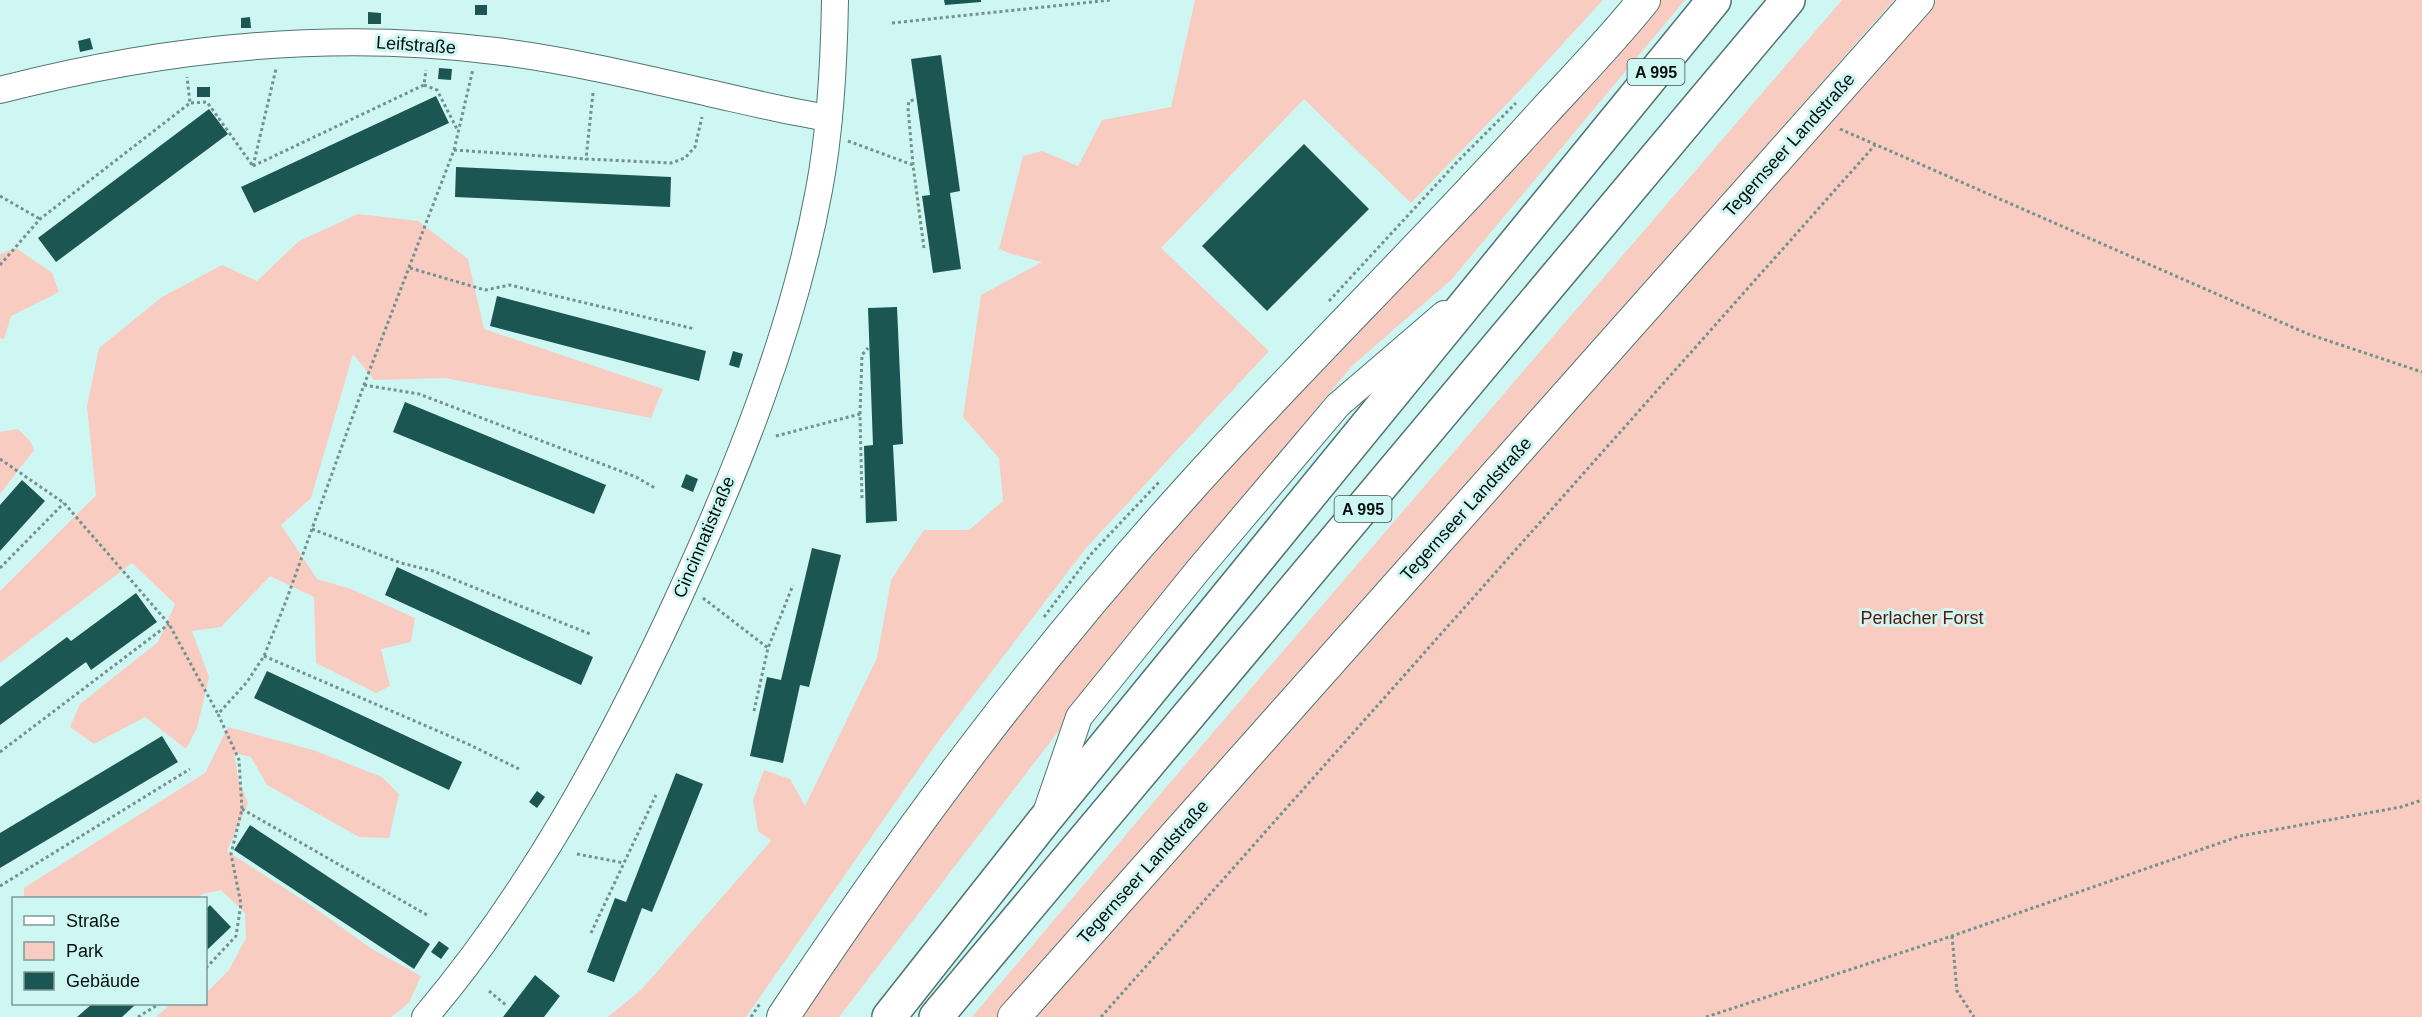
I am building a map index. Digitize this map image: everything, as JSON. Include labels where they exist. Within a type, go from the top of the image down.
[{"type":"highway","name":"A 995","points":[[889,1017],[1043,822],[1714,0]]},
{"type":"highway","name":"A 995","points":[[936,1017],[1788,0]]},
{"type":"main road","points":[[783,1017],[860,901],[916,823],[973,746],[1065,630],[1187,491],[1302,367],[1480,184],[1644,0]]},
{"type":"main road","name":"Tegernseer Landstraße","points":[[1014,1017],[1918,0]]},
{"type":"street","name":"Cincinnatistraße","points":[[425,1017],[478,949],[575,800],[649,662],[717,513],[776,354],[803,261],[820,189],[829,118],[835,0]]},
{"type":"street","name":"Leifstraße","points":[[0,90],[107,65],[184,53],[297,43],[391,42],[496,51],[597,69],[829,118]]},
{"type":"path","points":[[892,23],[1111,0]]},
{"type":"path","points":[[218,714],[247,682],[264,656],[454,150],[474,61]]},
{"type":"path","points":[[253,166],[276,69]]},
{"type":"path","points":[[424,85],[426,70]]},
{"type":"path","points":[[187,77],[190,103]]},
{"type":"path","points":[[253,166],[424,85],[437,90],[459,133]]},
{"type":"path","points":[[586,159],[593,93]]},
{"type":"path","points":[[914,100],[909,101],[908,108],[924,248]]},
{"type":"path","points":[[0,265],[39,219],[190,103],[207,102],[253,166]]},
{"type":"path","points":[[454,150],[671,163],[685,158],[696,147],[702,117]]},
{"type":"path","points":[[1840,129],[2308,334],[2422,372]]},
{"type":"path","points":[[846,140],[913,165]]},
{"type":"path","points":[[1101,1017],[1875,145]]},
{"type":"path","points":[[0,196],[39,219]]},
{"type":"path","points":[[410,268],[485,290],[510,285],[696,329]]},
{"type":"path","points":[[862,499],[861,355],[868,348]]},
{"type":"path","points":[[364,385],[419,394],[636,477],[655,488]]},
{"type":"path","points":[[776,436],[860,414]]},
{"type":"path","points":[[0,459],[64,503],[169,624],[218,714],[239,760],[242,809],[231,854],[241,904],[236,936],[207,967]]},
{"type":"path","points":[[0,568],[64,503]]},
{"type":"path","points":[[312,529],[400,563],[433,571],[590,634]]},
{"type":"path","points":[[754,711],[768,648],[793,585]]},
{"type":"path","points":[[697,594],[768,648]]},
{"type":"path","points":[[0,752],[169,624]]},
{"type":"path","points":[[264,656],[468,744],[519,769]]},
{"type":"path","points":[[0,886],[190,769]]},
{"type":"path","points":[[591,933],[656,795]]},
{"type":"path","points":[[1706,1017],[1952,936],[2240,836],[2401,807],[2422,800]]},
{"type":"path","points":[[242,809],[427,915]]},
{"type":"path","points":[[577,854],[624,863]]},
{"type":"path","points":[[1952,936],[1957,991],[1974,1017]]},
{"type":"path","points":[[489,991],[507,1006]]},
{"type":"path","points":[[138,1017],[157,1005]]},
{"type":"green space","points":[[1195,0],[1603,0],[1411,203],[1304,99],[1161,248],[1269,351],[1086,548],[934,747],[746,1017],[608,1017],[642,989],[771,841],[758,831],[753,800],[764,770],[790,779],[805,806],[877,658],[891,580],[924,530],[969,530],[1003,501],[999,458],[963,417],[981,295],[1042,262],[999,249],[1023,156],[1042,151],[1078,166],[1102,120],[1171,107]]},
{"type":"green space","points":[[1656,0],[1685,0],[1451,280],[1353,365],[1194,555],[839,1017],[800,1017],[836,962],[1006,729],[1168,533]]},
{"type":"green space","points":[[1842,0],[1894,0],[999,1017],[972,1017],[1168,785]]},
{"type":"green space","name":"Perlacher Forst","points":[[1937,0],[2422,0],[2422,1017],[1031,1017]]},
{"type":"green space","points":[[358,214],[418,221],[468,259],[484,329],[663,389],[651,418],[445,378],[374,380],[353,354],[311,498],[281,525],[317,579],[351,589],[415,618],[411,642],[381,649],[390,686],[376,693],[316,663],[314,597],[270,576],[221,627],[192,631],[209,677],[197,728],[186,749],[145,717],[94,744],[70,727],[80,704],[158,642],[175,604],[132,563],[0,663],[0,591],[96,495],[87,406],[99,348],[162,297],[222,265],[257,281],[299,241]]},
{"type":"green space","points":[[16,248],[52,273],[59,292],[11,316],[4,339],[0,338],[0,254]]},
{"type":"green space","points":[[18,429],[30,441],[34,450],[0,494],[0,432]]},
{"type":"green space","points":[[228,727],[313,750],[382,777],[399,794],[389,838],[359,837],[267,785],[251,757],[234,753],[239,781],[248,803],[227,851],[309,904],[372,949],[421,976],[409,1003],[391,1017],[156,1017],[170,1005],[207,1005],[207,992],[229,970],[246,938],[245,913],[221,890],[198,897],[24,897],[24,888],[205,773]]},
{"type":"building","points":[[944,0],[981,0],[981,2],[945,5]]},
{"type":"building","points":[[475,5],[487,5],[487,15],[475,15]]},
{"type":"building","points":[[368,12],[381,13],[381,24],[368,24]]},
{"type":"building","points":[[250,17],[251,28],[241,28],[241,18]]},
{"type":"building","points":[[90,38],[93,49],[80,52],[78,41]]},
{"type":"building","points":[[941,55],[960,191],[950,193],[961,269],[933,273],[922,196],[930,195],[911,59]]},
{"type":"building","points":[[439,68],[452,69],[451,80],[438,79]]},
{"type":"building","points":[[197,87],[210,87],[210,97],[197,97]]},
{"type":"building","points":[[436,96],[449,123],[254,213],[241,187]]},
{"type":"building","points":[[209,109],[228,134],[56,262],[38,238]]},
{"type":"building","points":[[1304,144],[1369,209],[1267,311],[1202,246]]},
{"type":"building","points":[[456,167],[671,177],[670,207],[455,197]]},
{"type":"building","points":[[497,296],[706,351],[699,381],[490,326]]},
{"type":"building","points":[[897,307],[903,444],[893,445],[897,521],[866,523],[864,446],[873,445],[868,308]]},
{"type":"building","points":[[733,351],[743,354],[739,368],[729,365]]},
{"type":"building","points":[[405,402],[606,485],[594,514],[393,432]]},
{"type":"building","points":[[686,474],[698,479],[693,492],[681,487]]},
{"type":"building","points":[[22,480],[45,501],[0,551],[0,505]]},
{"type":"building","points":[[812,548],[841,555],[809,687],[800,685],[783,763],[750,756],[767,677],[781,680]]},
{"type":"building","points":[[397,567],[593,657],[581,685],[385,595]]},
{"type":"building","points":[[136,593],[157,622],[91,670],[86,662],[0,725],[0,687],[67,637],[71,641]]},
{"type":"building","points":[[267,671],[462,762],[449,790],[254,698]]},
{"type":"building","points":[[162,736],[178,762],[0,868],[0,833]]},
{"type":"building","points":[[676,773],[703,784],[652,912],[642,908],[614,982],[587,972],[615,898],[626,902]]},
{"type":"building","points":[[537,791],[545,797],[537,808],[529,802]]},
{"type":"building","points":[[250,825],[430,944],[414,969],[234,850]]},
{"type":"building","points":[[210,905],[231,927],[207,950],[207,908]]},
{"type":"building","points":[[439,941],[449,948],[441,959],[431,952]]},
{"type":"building","points":[[535,975],[560,996],[544,1017],[503,1017]]},
{"type":"building","points":[[91,1005],[135,1005],[122,1017],[77,1017]]}]
